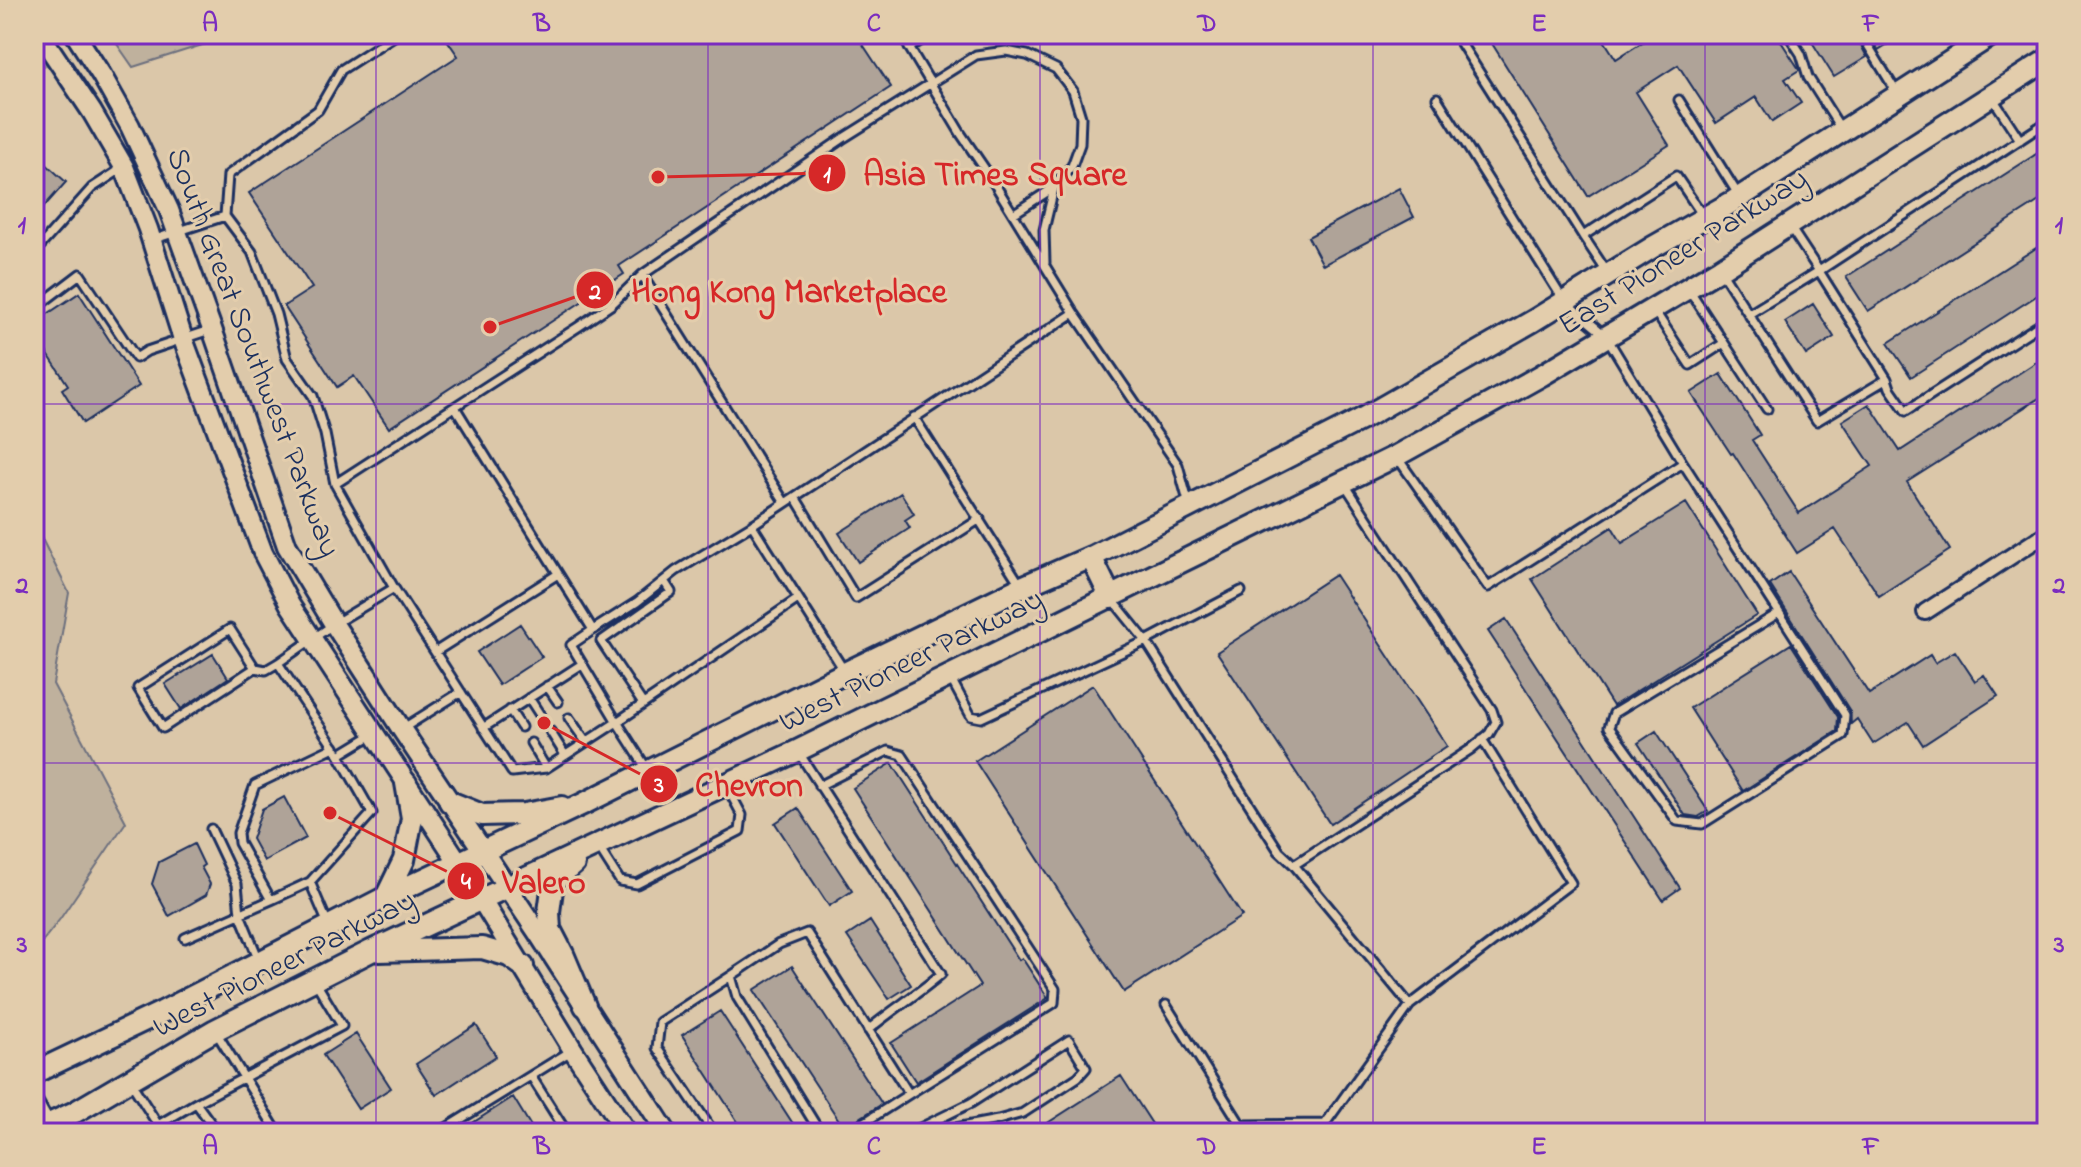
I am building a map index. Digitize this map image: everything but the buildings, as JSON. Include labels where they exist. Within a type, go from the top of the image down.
[{"type":"main road","name":"South Great Southwest Parkway","points":[[40,34],[124,167],[183,339],[263,553],[290,605],[459,863],[627,1133]]},
{"type":"main road","name":"South Great Southwest Parkway","points":[[75,34],[130,126],[169,210],[287,546],[402,730],[667,1133]]},
{"type":"main road","name":"East Pioneer Parkway","points":[[1318,442],[1740,198],[1993,34]]},
{"type":"main road","name":"East Pioneer Parkway","points":[[1343,481],[1396,456],[1542,375],[1720,269],[2047,60]]},
{"type":"main road","name":"West Pioneer Parkway","points":[[34,1073],[386,897],[585,803],[1022,587],[1091,557],[1318,442]]},
{"type":"main road","name":"West Pioneer Parkway","points":[[47,1129],[215,1030],[371,951],[797,751],[1343,481]]},
{"type":"main road","points":[[1091,557],[1111,598]]},
{"type":"main road","points":[[386,897],[404,860],[412,818],[406,783]]},
{"type":"main road","points":[[450,802],[482,815],[524,814],[585,803]]},
{"type":"main road","points":[[585,1006],[550,929],[549,912],[553,882],[597,844]]},
{"type":"main road","points":[[371,951],[482,948],[509,956],[523,966]]},
{"type":"street","points":[[1925,612],[2047,533]]},
{"type":"lane","points":[[397,34],[341,70],[318,110],[228,175],[225,216],[252,252],[276,314],[287,359],[313,396],[325,434],[335,484],[394,588],[512,772],[546,768],[798,599]]},
{"type":"lane","points":[[901,34],[1074,313],[1178,465],[1189,508]]},
{"type":"lane","points":[[909,48],[931,34]]},
{"type":"lane","points":[[1455,34],[1609,274]]},
{"type":"lane","points":[[1788,34],[1801,54],[1808,77],[1842,131]]},
{"type":"lane","points":[[1861,34],[1899,95]]},
{"type":"lane","points":[[335,484],[612,304],[642,275],[823,151],[976,55],[1006,51],[1027,55],[1056,69],[1073,91],[1081,117],[1080,144],[1072,166],[1047,192],[1013,214]]},
{"type":"lane","points":[[1991,95],[2020,140]]},
{"type":"lane","points":[[1437,98],[1564,301],[1606,336],[1683,463],[1845,715],[1843,735],[1702,824],[1677,821],[1609,727],[1614,713],[1779,613]]},
{"type":"lane","points":[[1679,100],[1740,198]]},
{"type":"lane","points":[[1749,314],[2047,122]]},
{"type":"lane","points":[[34,253],[92,188],[124,167]]},
{"type":"lane","points":[[1583,236],[1676,176],[1704,218]]},
{"type":"lane","points":[[1045,265],[1044,230],[1055,183]]},
{"type":"lane","points":[[151,240],[225,216]]},
{"type":"lane","points":[[1788,224],[1906,411],[2047,320]]},
{"type":"lane","points":[[1720,269],[1817,421],[1887,379]]},
{"type":"lane","points":[[34,309],[80,274],[136,358],[147,351],[212,329]]},
{"type":"lane","points":[[642,275],[785,503]]},
{"type":"lane","points":[[1688,288],[1767,409]]},
{"type":"lane","points":[[1653,308],[1690,365],[1724,343]]},
{"type":"lane","points":[[648,771],[571,645],[637,602],[676,571],[752,525],[1074,313]]},
{"type":"lane","points":[[455,407],[593,630]]},
{"type":"lane","points":[[914,417],[1022,587]]},
{"type":"lane","points":[[1396,456],[1488,587],[1683,463]]},
{"type":"lane","points":[[1294,865],[1471,749],[1489,734],[1496,722],[1492,710],[1343,481]]},
{"type":"lane","points":[[795,497],[856,598],[980,519]]},
{"type":"lane","points":[[752,525],[845,673]]},
{"type":"lane","points":[[435,652],[558,574]]},
{"type":"lane","points":[[643,704],[601,641],[671,592],[664,581]]},
{"type":"lane","points":[[255,668],[230,629],[138,688],[163,728],[255,668],[266,670],[278,663],[394,588]]},
{"type":"lane","points":[[950,676],[971,716],[981,718],[1146,641],[1241,591]]},
{"type":"lane","points":[[1111,598],[1146,641],[1279,851],[1410,1005]]},
{"type":"lane","points":[[185,938],[310,882],[372,813],[337,751],[278,663]]},
{"type":"lane","points":[[483,728],[582,664]]},
{"type":"lane","points":[[547,686],[558,702]]},
{"type":"lane","points":[[402,730],[461,692]]},
{"type":"lane","points":[[529,698],[540,715]]},
{"type":"lane","points":[[510,710],[521,727]]},
{"type":"lane","points":[[569,718],[586,742]]},
{"type":"lane","points":[[550,731],[565,755]]},
{"type":"lane","points":[[271,900],[239,843],[238,833],[255,785],[374,734]]},
{"type":"lane","points":[[1166,1005],[1241,1125],[1325,1124],[1410,1005],[1571,883],[1482,739]]},
{"type":"lane","points":[[531,743],[546,768]]},
{"type":"lane","points":[[797,751],[941,974],[868,1030]]},
{"type":"lane","points":[[819,786],[888,751],[902,755],[1055,989],[1054,1003],[848,1133]]},
{"type":"lane","points":[[597,844],[620,881],[637,884],[740,831],[742,815],[726,785]]},
{"type":"lane","points":[[211,829],[237,884],[240,914],[260,962]]},
{"type":"lane","points":[[310,882],[329,926]]},
{"type":"lane","points":[[714,1133],[657,1048],[660,1022],[779,944],[807,933],[909,1094]]},
{"type":"lane","points":[[731,976],[737,997],[818,1129],[825,1133]]},
{"type":"lane","points":[[129,1080],[158,1125],[342,1026],[315,980]]},
{"type":"lane","points":[[215,1030],[278,1133]]},
{"type":"lane","points":[[910,1133],[971,1103],[1069,1040],[1086,1068],[1078,1077],[1023,1113],[929,1133]]},
{"type":"lane","points":[[438,1133],[573,1050]]},
{"type":"lane","points":[[531,1076],[567,1133]]},
{"type":"lane","points":[[34,1094],[47,1129]]},
{"type":"lane","points":[[196,1103],[218,1133]]},
{"type":"shaded area","points":[[110,34],[237,34],[133,67]]},
{"type":"shaded area","points":[[34,523],[69,593],[53,684],[126,822],[34,952]]},
{"type":"waterway","points":[[34,56],[40,52]]},
{"type":"place","name":"Asia Times Square","points":[[658,177]]},
{"type":"place","name":"Hong Kong Marketplace","points":[[490,327]]},
{"type":"place","name":"Chevron","points":[[544,723]]},
{"type":"place","name":"Valero","points":[[330,813]]}]
